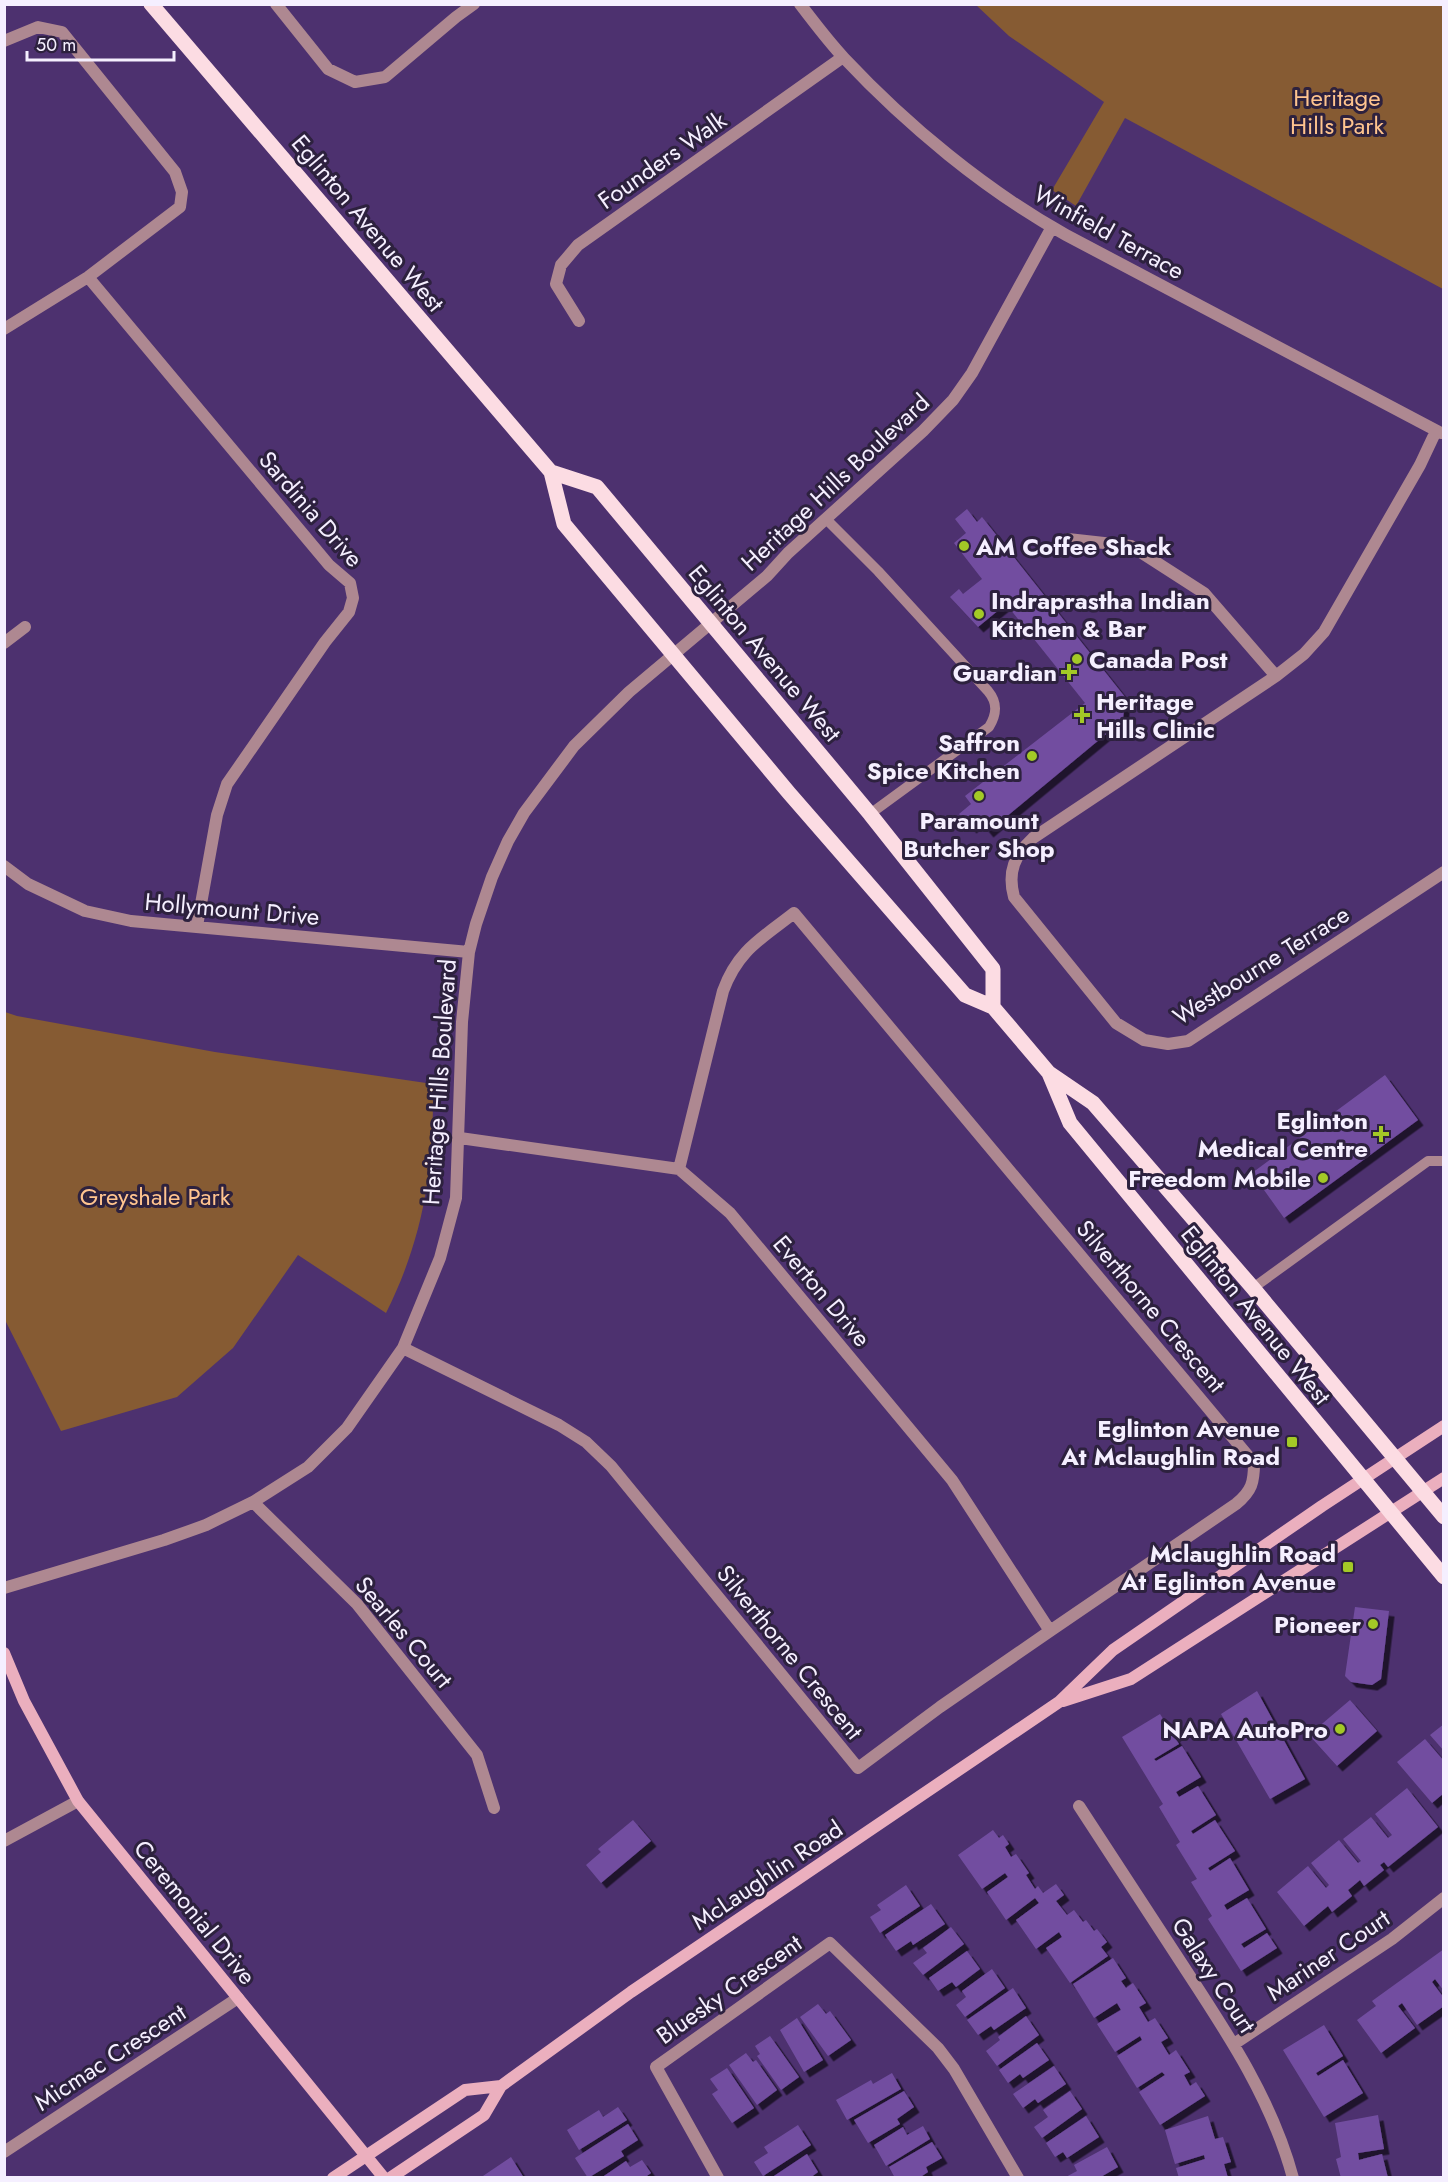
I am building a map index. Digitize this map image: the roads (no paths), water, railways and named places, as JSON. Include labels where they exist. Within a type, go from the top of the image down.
[{"type":"main road","name":"Eglinton Avenue West","points":[[151,4],[551,472],[564,524],[789,793],[964,995],[993,1007],[1049,1073],[1093,1103],[1253,1288],[1443,1517]]},
{"type":"main road","name":"Eglinton Avenue West","points":[[551,472],[597,488],[870,814],[993,969],[993,1007]]},
{"type":"main road","name":"Eglinton Avenue West","points":[[1049,1073],[1070,1123],[1443,1577]]},
{"type":"street","points":[[276,4],[328,69],[355,82],[385,77],[474,4]]},
{"type":"street","name":"Winfield Terrace","points":[[800,4],[843,57],[935,145],[1020,209],[1440,432]]},
{"type":"street","points":[[4,40],[38,27],[62,32],[175,172],[183,192],[180,207],[88,277],[4,329]]},
{"type":"street","name":"Founders Walk","points":[[579,321],[556,284],[561,265],[579,245],[843,57]]},
{"type":"street","name":"Heritage Hills Boulevard","points":[[4,1588],[164,1540],[206,1525],[253,1502],[308,1467],[347,1428],[403,1348],[440,1258],[456,1198],[460,1138],[462,1022],[470,952],[476,924],[500,859],[524,813],[574,746],[629,692],[767,576],[788,553],[923,431],[953,400],[972,373],[1052,227]]},
{"type":"street","name":"Sardinia Drive","points":[[88,277],[329,565],[350,583],[352,598],[349,612],[325,642],[227,784],[217,815],[197,926]]},
{"type":"street","name":"Westbourne Terrace","points":[[1440,432],[1323,632],[1304,654],[1276,676],[1033,838],[1016,856],[1011,874],[1014,897],[1116,1023],[1144,1040],[1168,1044],[1188,1041],[1443,872]]},
{"type":"street","points":[[1068,539],[1131,546],[1204,593],[1276,676]]},
{"type":"street","points":[[4,643],[24,627]]},
{"type":"street","name":"Hollymount Drive","points":[[4,866],[28,884],[85,911],[131,921],[470,952]]},
{"type":"street","name":"Silverthorne Crescent","points":[[403,1348],[559,1425],[594,1450],[611,1466],[858,1768],[940,1707],[1248,1495],[1254,1478],[1254,1463],[794,913],[743,953],[730,972],[723,992],[680,1169]]},
{"type":"street","points":[[460,1138],[680,1169]]},
{"type":"street","name":"Everton Drive","points":[[680,1169],[730,1213],[952,1480],[1050,1631]]},
{"type":"street","name":"McLaughlin Road","points":[[390,2178],[484,2115],[501,2086],[647,1981],[1059,1702],[1113,1650],[1443,1426]]},
{"type":"street","name":"McLaughlin Road","points":[[1059,1702],[1131,1678],[1443,1478]]},
{"type":"street","name":"Searles Court","points":[[253,1502],[357,1604],[470,1746],[477,1755],[494,1808]]},
{"type":"street","name":"Ceremonial Drive","points":[[4,1653],[24,1701],[78,1801],[384,2178]]},
{"type":"street","points":[[4,1841],[78,1801]]},
{"type":"street","name":"Galaxy Court","points":[[1079,1806],[1234,2044],[1263,2095],[1270,2118],[1285,2148],[1293,2178]]},
{"type":"street","name":"Mariner Court","points":[[1234,2044],[1392,1939],[1443,1898]]},
{"type":"street","name":"Bluesky Crescent","points":[[718,2178],[656,2067],[830,1943],[938,2048],[954,2069],[1018,2178]]},
{"type":"street","name":"Micmac Crescent","points":[[4,2152],[238,1998]]},
{"type":"street","name":"McLaughlin Road","points":[[333,2178],[465,2090],[501,2086]]},
{"type":"lane","points":[[826,519],[878,571],[988,691],[996,709],[989,727],[870,814]]},
{"type":"lane","points":[[1253,1288],[1428,1161],[1443,1161]]},
{"type":"place","name":"AM Coffee Shack","points":[[964,546]]},
{"type":"place","name":"Indraprastha Indian Kitchen & Bar","points":[[979,614]]},
{"type":"place","name":"Canada Post","points":[[1077,659]]},
{"type":"place","name":"Guardian","points":[[1069,672]]},
{"type":"place","name":"Heritage Hills Clinic","points":[[1082,715]]},
{"type":"place","name":"Saffron Spice Kitchen","points":[[1032,756]]},
{"type":"place","name":"Paramount Butcher Shop","points":[[979,796]]},
{"type":"place","name":"Eglinton Medical Centre","points":[[1381,1134]]},
{"type":"place","name":"Freedom Mobile","points":[[1323,1178]]},
{"type":"place","name":"Eglinton Avenue At Mclaughlin Road","points":[[1292,1442]]},
{"type":"place","name":"Mclaughlin Road At Eglinton Avenue","points":[[1348,1567]]},
{"type":"place","name":"Pioneer","points":[[1373,1624]]},
{"type":"place","name":"NAPA AutoPro","points":[[1340,1729]]},
{"type":"park label","name":"Heritage Hills Park","points":[[1337,111]]},
{"type":"park label","name":"Greyshale Park","points":[[155,1196]]}]
